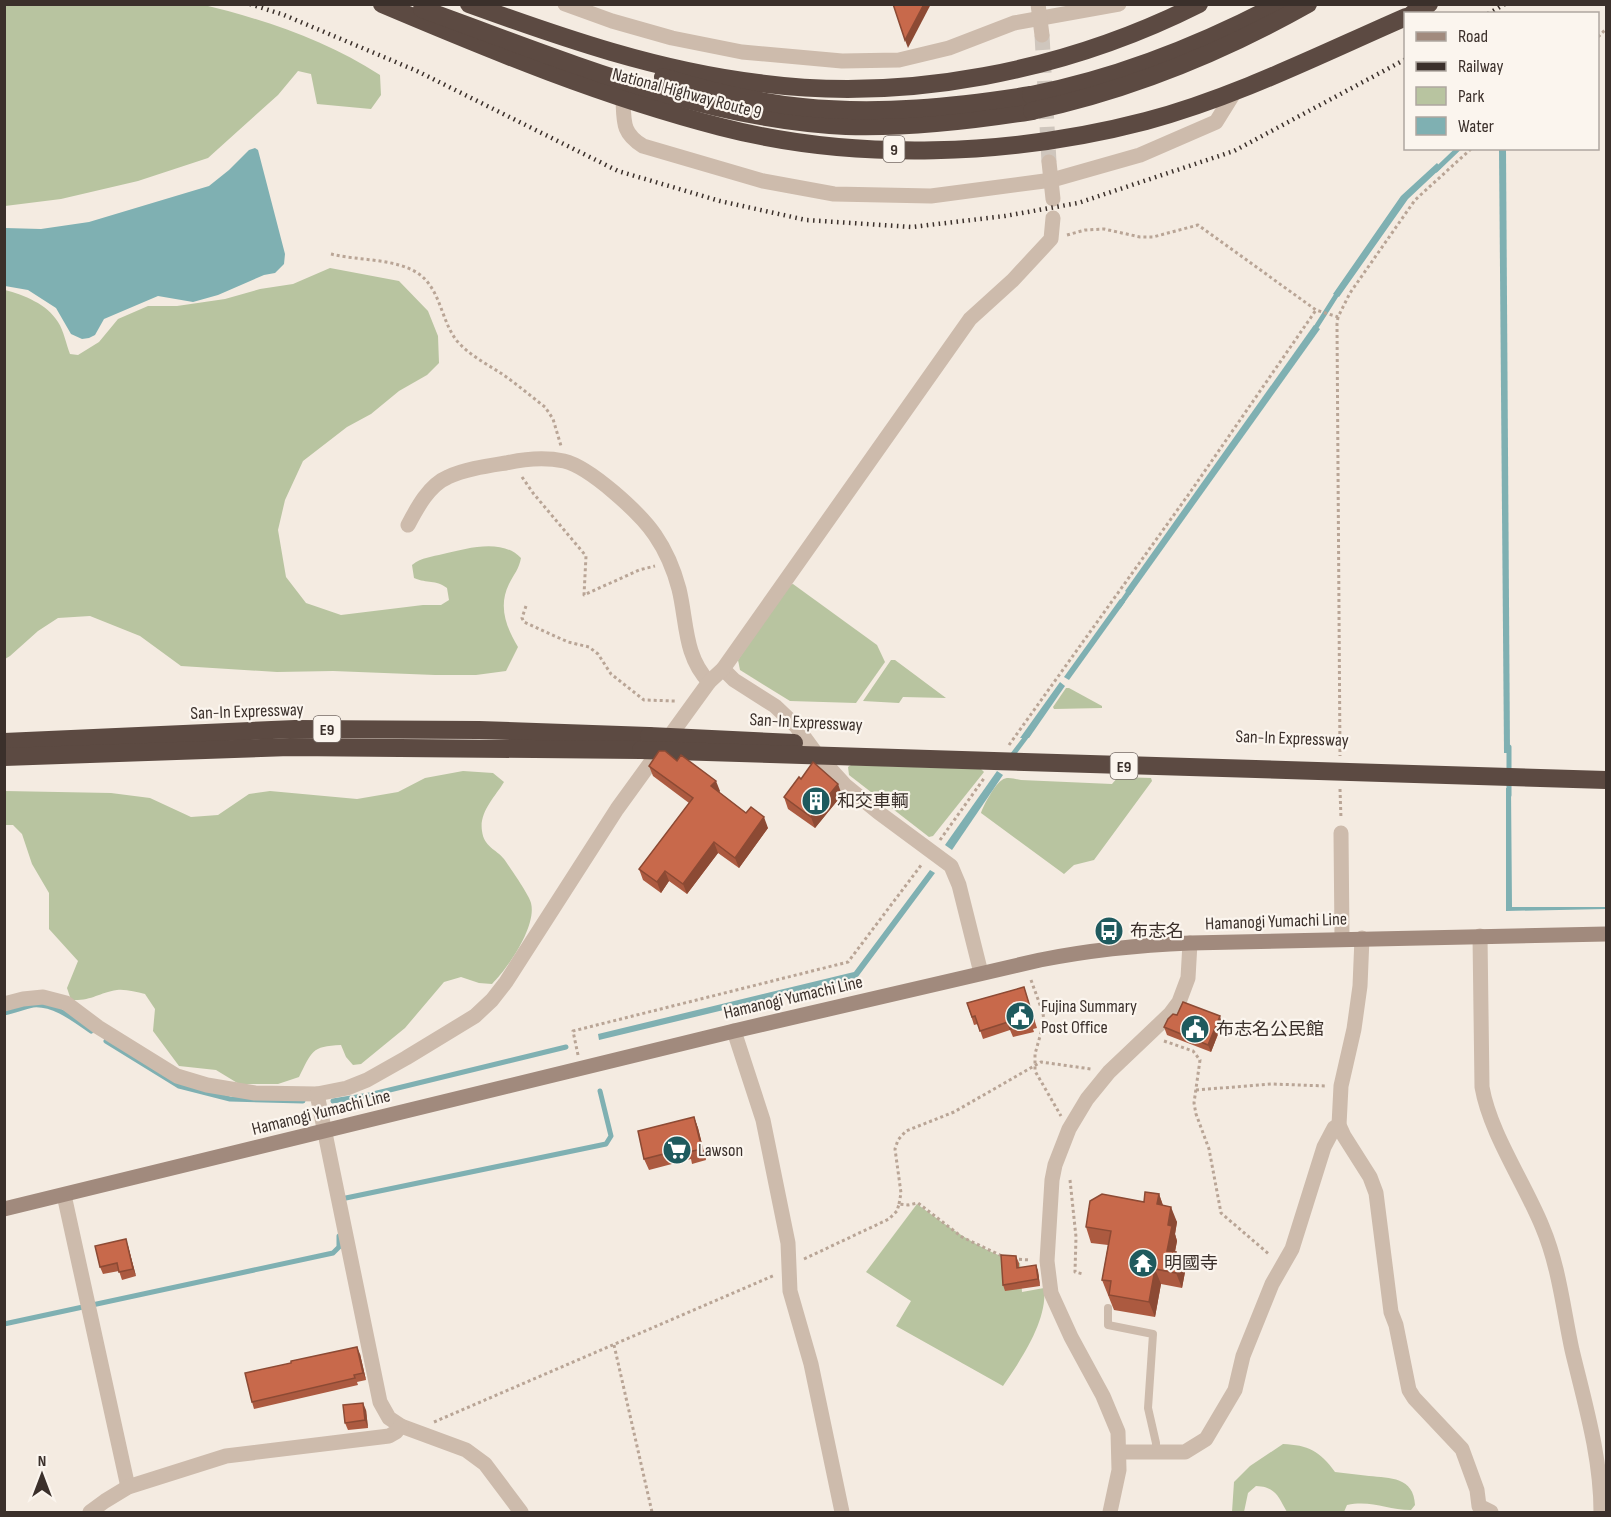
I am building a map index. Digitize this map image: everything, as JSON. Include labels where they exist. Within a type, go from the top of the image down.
[{"type":"highway","name":"National Highway Route 9","points":[[382,4],[512,58],[623,99],[723,128],[815,145],[956,150],[1011,146],[1073,137],[1147,121],[1234,93],[1404,18]]},
{"type":"highway","points":[[411,4],[641,85],[711,105],[756,115],[846,126],[937,124],[1031,103],[1074,86],[1154,61],[1207,39],[1279,4]]},
{"type":"highway","points":[[464,4],[536,34],[603,58],[712,91],[759,101],[836,110],[893,110],[983,102],[1077,101],[1168,72],[1234,43],[1308,4]]},
{"type":"highway","name":"National Highway Route 9","points":[[469,4],[590,46],[651,63],[759,84],[813,88],[924,84],[1037,64],[1128,35],[1199,4]]},
{"type":"highway","points":[[1415,12],[1429,4]]},
{"type":"highway","name":"San-In Expressway","points":[[4,742],[294,729],[479,730],[645,743],[1606,780]]},
{"type":"highway","name":"San-In Expressway","points":[[4,757],[291,747],[645,743],[884,747],[1606,768]]},
{"type":"main road","name":"Hamanogi Yumachi Line","points":[[4,1209],[734,1031],[1086,951],[1136,945],[1342,938],[1606,934]]},
{"type":"street","points":[[565,4],[612,21],[672,38],[742,51],[842,61],[899,60],[949,48],[1039,11],[1119,4]]},
{"type":"street","points":[[1039,11],[1042,35]]},
{"type":"street","points":[[623,99],[625,127],[631,139],[643,146],[763,182],[834,194],[931,196],[1052,180],[1140,155],[1216,122],[1234,93]]},
{"type":"street","points":[[1049,162],[1053,199]]},
{"type":"street","points":[[4,1004],[23,999],[43,998],[66,1003],[98,1027],[177,1076],[207,1085],[255,1093],[317,1094],[347,1088],[367,1080],[474,1016],[492,1000],[506,982],[617,808],[709,682],[723,669],[969,319],[1013,280],[1052,239],[1053,218]]},
{"type":"street","points":[[408,525],[419,505],[440,481],[448,477],[516,461],[550,459],[566,461],[584,469],[606,485],[654,533],[679,589],[694,662],[709,682]]},
{"type":"street","points":[[723,669],[734,680],[775,706],[796,726],[815,752],[845,784],[878,812],[951,866],[959,885],[981,974]]},
{"type":"street","points":[[1341,833],[1342,938]]},
{"type":"street","points":[[1480,936],[1484,1098],[1542,1226],[1555,1261],[1593,1439],[1601,1512]]},
{"type":"street","points":[[1362,938],[1360,986],[1354,1029],[1341,1086],[1340,1125],[1344,1136],[1370,1177],[1376,1193],[1391,1312],[1396,1325],[1409,1390],[1462,1449],[1477,1490],[1479,1506],[1491,1512]]},
{"type":"street","points":[[1110,1512],[1119,1470],[1118,1432],[1103,1396],[1050,1293],[1047,1261],[1052,1180],[1055,1165],[1073,1122],[1086,1099],[1109,1072],[1170,1014],[1184,992],[1189,972],[1191,943]]},
{"type":"street","points":[[734,1031],[763,1120],[788,1243],[790,1292],[811,1364],[842,1512]]},
{"type":"street","points":[[317,1094],[380,1402],[389,1418],[401,1426],[466,1450],[485,1464],[521,1512]]},
{"type":"street","points":[[1119,1452],[1156,1454],[1185,1452],[1206,1439],[1236,1390],[1243,1356],[1272,1284],[1292,1249],[1324,1146],[1334,1128],[1340,1125]]},
{"type":"street","points":[[64,1195],[128,1487]]},
{"type":"street","points":[[90,1512],[128,1487],[226,1456],[389,1436],[401,1426]]},
{"type":"lane","points":[[1108,1308],[1108,1325],[1153,1334],[1148,1408],[1156,1443],[1156,1454]]},
{"type":"path","points":[[1340,762],[1338,317],[1350,292],[1415,200],[1470,150]]},
{"type":"path","points":[[1052,239],[1085,230],[1104,230],[1140,237],[1153,237],[1198,225],[1319,311],[1338,317]]},
{"type":"path","points":[[330,254],[387,261],[404,266],[420,275],[430,286],[440,304],[456,340],[468,352],[545,407],[553,419],[566,461]]},
{"type":"path","points":[[516,461],[524,480],[533,493],[586,556],[584,595],[639,570],[669,563]]},
{"type":"path","points":[[526,606],[522,618],[524,622],[568,642],[589,647],[598,654],[611,674],[644,700],[687,701],[692,705]]},
{"type":"path","points":[[1340,786],[1341,833]]},
{"type":"path","points":[[1031,980],[1043,1012],[1044,1022],[1035,1054],[1035,1071],[1058,1114],[1073,1122]]},
{"type":"path","points":[[1149,1035],[1197,1054],[1200,1060],[1194,1103],[1209,1149],[1221,1213],[1283,1266]]},
{"type":"path","points":[[420,1432],[438,1419],[789,1269],[890,1219],[897,1211],[901,1193],[896,1144],[901,1135],[913,1128],[954,1112],[1034,1065],[1044,1062],[1109,1072]]},
{"type":"path","points":[[1196,1090],[1272,1084],[1341,1086]]},
{"type":"path","points":[[1070,1177],[1076,1236],[1075,1272],[1083,1274]]},
{"type":"path","points":[[899,1204],[918,1203],[962,1237],[994,1254],[1023,1260],[1047,1261]]},
{"type":"path","points":[[615,1345],[652,1512]]},
{"type":"green space","points":[[200,4],[247,16],[338,51],[380,75],[381,95],[371,109],[317,104],[311,74],[298,71],[278,95],[208,158],[138,181],[61,199],[5,206],[5,5]]},
{"type":"green space","points":[[330,268],[399,281],[428,311],[438,336],[439,363],[427,375],[399,391],[371,414],[347,427],[303,461],[285,500],[278,530],[286,577],[306,603],[341,615],[441,605],[449,600],[447,588],[439,583],[414,578],[412,565],[420,560],[474,547],[504,548],[521,558],[504,600],[507,624],[518,647],[506,671],[476,675],[435,675],[333,671],[277,672],[181,666],[140,636],[90,616],[58,618],[38,631],[5,659],[5,290],[27,298],[48,310],[60,326],[70,354],[78,355],[99,342],[118,319],[148,306],[177,306],[225,299],[260,289],[293,284]]},
{"type":"green space","points":[[793,584],[877,645],[885,662],[856,703],[790,701],[740,670],[738,660],[788,585]]},
{"type":"green space","points":[[891,660],[895,660],[946,698],[903,697],[899,703],[863,701]]},
{"type":"green space","points":[[1066,688],[1102,708],[1054,709],[1053,707]]},
{"type":"green space","points":[[851,765],[981,769],[984,772],[933,836],[929,837],[849,775],[848,767]]},
{"type":"green space","points":[[463,771],[493,773],[504,782],[485,811],[482,831],[485,841],[504,859],[530,899],[532,912],[530,923],[520,946],[492,984],[479,983],[461,977],[444,982],[405,1028],[361,1064],[353,1065],[346,1057],[341,1045],[324,1047],[310,1056],[299,1077],[278,1084],[239,1084],[216,1070],[179,1066],[153,1031],[155,1009],[145,994],[117,990],[71,1000],[67,988],[78,961],[49,929],[49,893],[32,864],[22,834],[13,825],[5,825],[5,791],[111,793],[150,798],[191,817],[218,815],[249,794],[270,791],[357,799],[398,792],[425,778]]},
{"type":"green space","points":[[1118,777],[1151,778],[1152,781],[1094,860],[1074,865],[1064,874],[981,813],[996,786],[1006,778],[1112,784]]},
{"type":"green space","points":[[917,1204],[978,1245],[1020,1263],[1022,1292],[1044,1288],[1042,1313],[1038,1326],[1025,1352],[1003,1386],[896,1326],[911,1301],[866,1272]]},
{"type":"green space","points":[[1283,1444],[1313,1450],[1335,1472],[1385,1477],[1406,1484],[1414,1496],[1415,1505],[1411,1510],[1356,1504],[1347,1505],[1344,1512],[1287,1512],[1279,1497],[1272,1490],[1256,1486],[1248,1493],[1244,1512],[1232,1512],[1234,1482],[1250,1466]]},
{"type":"water","points":[[255,148],[258,150],[285,254],[284,264],[275,273],[193,302],[158,296],[104,319],[95,335],[82,339],[71,334],[56,308],[28,290],[5,286],[5,228],[41,229],[89,222],[209,186],[249,150]]},
{"type":"water","points":[[1499,150],[1506,150],[1510,753],[1504,753]]},
{"type":"water","points":[[1437,163],[1441,168],[1408,199],[1339,297],[1333,294],[1401,196]]},
{"type":"water","points":[[1314,325],[1320,329],[1130,595],[1125,591]]},
{"type":"water","points":[[1120,599],[1125,602],[1069,680],[1064,677]]},
{"type":"water","points":[[1060,682],[1065,686],[1029,738],[1020,738]]},
{"type":"water","points":[[997,771],[1003,775],[952,850],[945,845]]},
{"type":"water","points":[[1506,788],[1511,788],[1512,907],[1606,907],[1606,909],[1506,911]]},
{"type":"water","points":[[930,870],[935,873],[857,978],[599,1040],[598,1034],[854,972]]},
{"type":"building","points":[[893,4],[924,4],[905,40]]},
{"type":"building","points":[[659,751],[665,751],[677,761],[681,755],[716,781],[711,786],[746,813],[751,807],[764,817],[735,858],[714,842],[683,884],[665,871],[657,882],[639,869],[693,798],[649,766]]},
{"type":"building","points":[[813,762],[838,784],[811,817],[784,797]]},
{"type":"building","points":[[1024,987],[1034,1020],[1030,1021],[1031,1024],[1010,1029],[1008,1022],[980,1031],[967,1003]]},
{"type":"building","name":"布志名公民館","points":[[1183,1002],[1220,1016],[1208,1045],[1164,1027],[1173,1014],[1177,1015]]},
{"type":"building","points":[[694,1117],[702,1149],[688,1152],[687,1148],[644,1159],[638,1131]]},
{"type":"building","name":"明國寺","points":[[1145,1192],[1159,1194],[1157,1204],[1171,1207],[1168,1225],[1172,1226],[1167,1251],[1176,1252],[1175,1256],[1179,1257],[1176,1273],[1155,1269],[1149,1302],[1109,1295],[1111,1281],[1102,1280],[1111,1231],[1086,1227],[1090,1201],[1102,1194],[1144,1202]]},
{"type":"building","points":[[126,1239],[133,1269],[119,1272],[117,1263],[100,1267],[95,1246]]},
{"type":"building","points":[[1001,1255],[1016,1256],[1017,1268],[1036,1265],[1038,1279],[1003,1285]]},
{"type":"building","points":[[357,1347],[363,1373],[354,1375],[355,1378],[252,1402],[245,1373]]},
{"type":"building","points":[[363,1403],[365,1420],[345,1423],[343,1405]]},
{"type":"waterway","points":[[1436,170],[1457,150]]},
{"type":"waterway","points":[[1313,332],[1339,291]]},
{"type":"waterway","points":[[1119,606],[1131,589]]},
{"type":"waterway","points":[[1011,757],[1029,733]]},
{"type":"waterway","points":[[1509,747],[1509,795]]},
{"type":"waterway","points":[[4,1013],[41,1005],[64,1013],[91,1031]]},
{"type":"waterway","points":[[106,1041],[179,1086],[230,1099],[303,1101]]},
{"type":"waterway","points":[[333,1101],[369,1095],[566,1047]]},
{"type":"waterway","points":[[341,1199],[606,1144],[611,1136],[600,1091]]},
{"type":"waterway","points":[[4,1324],[333,1253],[339,1247],[339,1236]]},
{"type":"tunnel","points":[[1042,35],[1049,162]]},
{"type":"railway","points":[[250,4],[284,15],[417,71],[618,171],[720,201],[806,220],[912,227],[1005,216],[1078,203],[1234,151],[1404,60]]},
{"type":"railway","points":[[1491,12],[1505,4]]},
{"type":"place","name":"和交車輌","points":[[816,801]]},
{"type":"place","name":"布志名","points":[[1109,931]]},
{"type":"place","name":"Fujina Summary Post Office","points":[[1020,1016]]},
{"type":"place","name":"布志名公民館","points":[[1195,1029]]},
{"type":"place","name":"Lawson","points":[[677,1150]]},
{"type":"place","name":"明國寺","points":[[1143,1263]]}]
